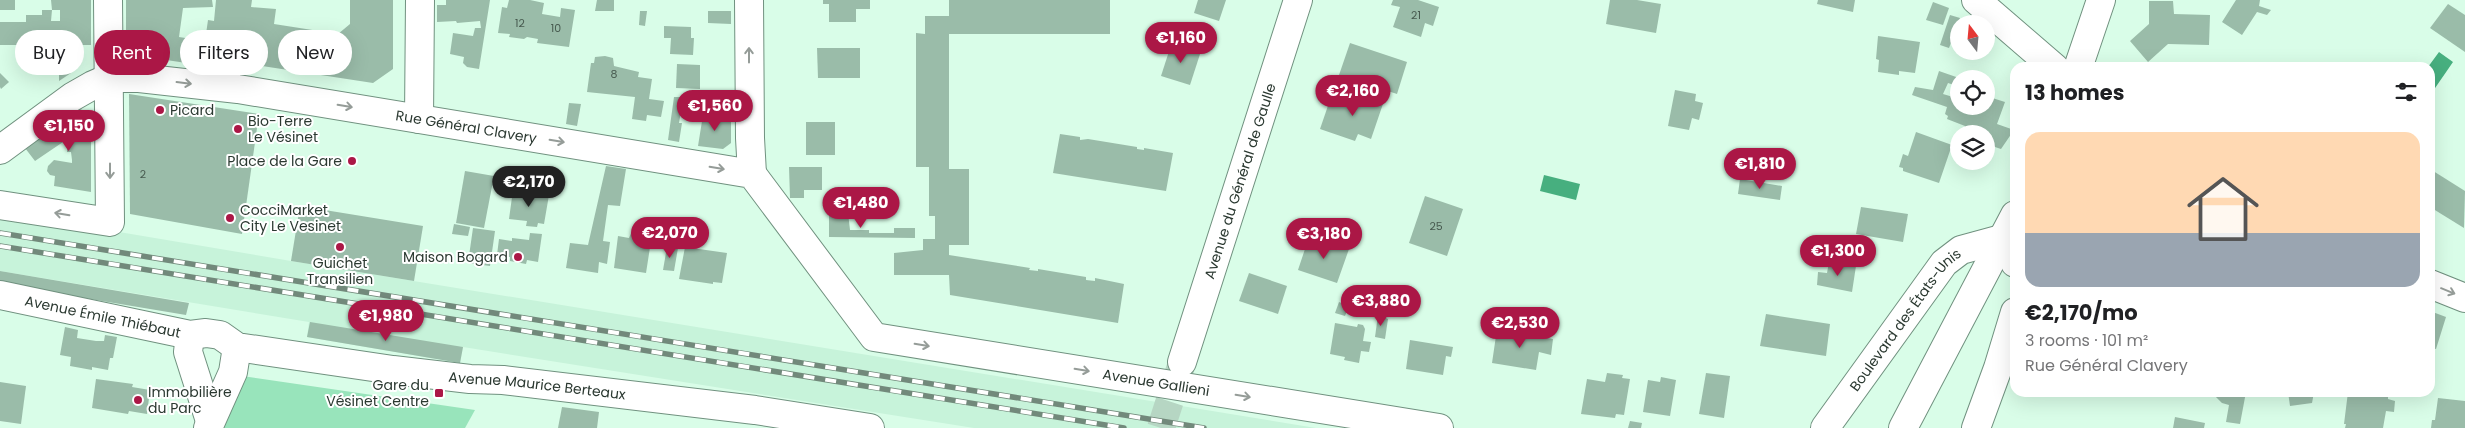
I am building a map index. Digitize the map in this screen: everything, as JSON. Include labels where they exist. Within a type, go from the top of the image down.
[{"type":"street","points":[[0,205],[110,222],[108,0]]},
{"type":"street","points":[[419,118],[420,0]]},
{"type":"street","points":[[749,0],[752,174]]},
{"type":"street","name":"Avenue du Général de Gaulle","points":[[1182,362],[1298,0]]},
{"type":"street","points":[[1976,0],[2048,62]]},
{"type":"street","points":[[2080,62],[2101,0]]},
{"type":"street","name":"Rue Général Clavery","points":[[0,150],[72,97],[109,78],[139,78],[238,89],[752,174]]},
{"type":"street","name":"Avenue Gallieni","points":[[752,174],[874,337],[1439,428]]},
{"type":"street","points":[[1903,428],[2010,227]]},
{"type":"street","name":"Boulevard des États-Unis","points":[[1825,428],[1944,263],[1961,250],[2010,227]]},
{"type":"street","points":[[2435,286],[2465,298]]},
{"type":"street","name":"Avenue Émile Thiébaut","points":[[0,295],[198,334]]},
{"type":"street","points":[[1976,428],[2010,328]]},
{"type":"street","points":[[198,334],[188,352],[209,424]]},
{"type":"street","name":"Avenue Maurice Berteaux","points":[[198,334],[220,335],[237,346],[401,371],[470,379],[503,380],[755,419],[870,428]]},
{"type":"street","points":[[209,424],[233,372],[237,346]]},
{"type":"shaded area","points":[[2439,52],[2453,62],[2435,88],[2435,62],[2432,62]]},
{"type":"shaded area","points":[[1544,175],[1580,184],[1576,200],[1540,191]]},
{"type":"shaded area","points":[[0,212],[1316,428],[974,428],[463,347],[460,363],[307,337],[309,322],[0,271]]},
{"type":"shaded area","points":[[242,376],[475,410],[465,428],[223,428]]},
{"type":"building","points":[[0,0],[15,0],[15,10],[0,10]]},
{"type":"building","points":[[51,0],[91,0],[91,45],[84,45],[84,30],[15,30],[15,45],[0,45],[0,22],[26,22],[26,15],[42,15],[42,10],[52,10]],"holes":[[[52,10],[60,10],[60,21],[51,21]]]},
{"type":"building","points":[[126,0],[212,0],[213,7],[183,8],[179,37],[180,62],[170,61],[170,30],[126,30]]},
{"type":"building","points":[[216,0],[252,0],[251,7],[276,9],[274,24],[312,30],[278,30],[278,68],[268,67],[268,30],[207,30],[208,20],[214,21]]},
{"type":"building","points":[[350,0],[393,0],[393,69],[373,83],[321,75],[352,75],[352,30],[343,30],[350,24]]},
{"type":"building","points":[[446,0],[490,0],[479,69],[467,67],[463,63],[464,57],[450,54],[453,33],[473,36],[475,28],[481,28],[480,21],[437,22],[437,5],[446,5]]},
{"type":"building","points":[[509,0],[530,0],[544,3],[542,14],[560,17],[561,8],[575,10],[569,47],[537,43],[538,39],[509,37],[510,34],[498,33],[502,7],[507,8]]},
{"type":"building","points":[[597,0],[614,0],[614,11],[595,11]]},
{"type":"building","points":[[823,0],[870,0],[870,9],[856,9],[856,22],[829,22],[829,4],[823,4]]},
{"type":"building","points":[[949,0],[1110,0],[1110,34],[949,34],[949,169],[969,169],[969,245],[949,245],[949,255],[1030,268],[1029,270],[1038,271],[1038,269],[1086,277],[1086,280],[1095,281],[1095,278],[1124,284],[1118,323],[950,295],[949,275],[894,275],[894,253],[923,250],[923,239],[935,239],[935,216],[929,216],[929,167],[916,167],[916,33],[925,34],[925,16],[949,16]]},
{"type":"building","points":[[1198,0],[1226,0],[1219,21],[1194,13]]},
{"type":"building","points":[[1393,0],[1418,0],[1439,7],[1433,26],[1425,23],[1421,37],[1393,27],[1400,7],[1391,5]]},
{"type":"building","points":[[1610,0],[1637,0],[1661,4],[1656,33],[1606,24]]},
{"type":"building","points":[[1818,0],[1855,0],[1853,12],[1817,4]]},
{"type":"building","points":[[2236,0],[2260,0],[2259,6],[2271,10],[2267,15],[2257,12],[2242,35],[2222,22]]},
{"type":"building","points":[[2149,1],[2173,1],[2174,14],[2210,15],[2209,45],[2168,44],[2148,62],[2130,41],[2149,24]]},
{"type":"building","points":[[1933,2],[1949,8],[1943,25],[1926,20]]},
{"type":"building","points":[[2448,4],[2465,15],[2465,52],[2430,28]]},
{"type":"building","points":[[640,11],[647,11],[645,26],[639,25]]},
{"type":"building","points":[[708,11],[731,11],[731,24],[708,23]]},
{"type":"building","points":[[1950,15],[1950,45],[1949,48],[1940,45]]},
{"type":"building","points":[[664,26],[691,27],[691,38],[694,38],[693,55],[670,54],[671,38],[664,38]]},
{"type":"building","points":[[1878,36],[1920,42],[1915,73],[1899,71],[1899,75],[1878,72],[1879,60],[1876,59]]},
{"type":"building","points":[[1172,42],[1201,51],[1190,85],[1161,76]]},
{"type":"building","points":[[1350,43],[1407,62],[1397,94],[1339,75]]},
{"type":"building","points":[[817,48],[860,48],[860,78],[818,78]]},
{"type":"building","points":[[605,56],[613,58],[614,66],[639,72],[638,77],[652,79],[649,99],[664,101],[661,117],[647,115],[646,121],[632,119],[635,97],[587,92],[591,63],[594,63],[595,57]]},
{"type":"building","points":[[677,64],[700,65],[700,89],[676,88]]},
{"type":"building","points":[[1939,71],[1950,75],[1950,84],[1948,83],[1943,94],[1950,96],[1950,115],[1995,115],[1995,99],[2005,102],[1997,124],[2010,129],[2010,136],[2001,149],[1995,147],[1995,125],[1962,125],[1947,119],[1948,116],[1945,114],[1947,107],[1912,95],[1915,87],[1933,90]]},
{"type":"building","points":[[0,73],[9,82],[1,89],[0,87]]},
{"type":"building","points":[[59,75],[68,75],[59,81]]},
{"type":"building","points":[[1675,90],[1696,94],[1695,101],[1703,103],[1699,120],[1692,118],[1689,130],[1668,126]]},
{"type":"building","points":[[1364,91],[1385,98],[1371,139],[1358,134],[1355,141],[1320,129],[1331,97],[1359,106]]},
{"type":"building","points":[[129,94],[259,114],[242,234],[130,214]]},
{"type":"building","points":[[674,97],[686,97],[686,104],[682,105],[679,123],[682,123],[679,142],[668,140]]},
{"type":"building","points":[[569,103],[581,104],[577,126],[566,124]]},
{"type":"building","points":[[80,109],[91,114],[91,192],[54,186],[55,176],[50,175],[47,171],[48,166],[54,160],[72,163],[71,152],[67,152],[67,146],[63,142],[35,161],[25,148]]},
{"type":"building","points":[[703,115],[720,118],[722,115],[727,116],[727,119],[731,120],[731,143],[723,149],[698,146]]},
{"type":"building","points":[[806,122],[835,122],[835,155],[806,155]]},
{"type":"building","points":[[1916,132],[1950,144],[1950,151],[1939,183],[1903,171],[1903,168],[1899,167],[1903,154],[1908,156]]},
{"type":"building","points":[[1060,134],[1080,137],[1080,140],[1088,139],[1137,147],[1137,149],[1144,150],[1144,148],[1173,153],[1166,191],[1053,173]]},
{"type":"building","points":[[606,166],[626,169],[620,206],[608,205],[603,241],[610,242],[607,264],[599,262],[598,273],[566,268],[570,243],[588,245]]},
{"type":"building","points":[[789,167],[822,167],[822,190],[804,190],[804,198],[790,198]]},
{"type":"building","points":[[465,171],[494,176],[484,228],[456,223]]},
{"type":"building","points":[[2435,172],[2465,191],[2464,228],[2435,210]]},
{"type":"building","points":[[1740,179],[1782,186],[1780,200],[1738,194]]},
{"type":"building","points":[[513,190],[549,195],[544,224],[538,223],[537,227],[526,226],[527,221],[509,219]]},
{"type":"building","points":[[1425,196],[1463,209],[1447,256],[1409,243]]},
{"type":"building","points":[[300,206],[423,226],[414,281],[291,261]]},
{"type":"building","points":[[1861,207],[1908,214],[1903,242],[1856,234]]},
{"type":"building","points":[[829,211],[848,213],[850,230],[869,230],[869,233],[894,233],[894,228],[915,228],[915,238],[829,237]]},
{"type":"building","points":[[454,224],[470,227],[468,236],[452,234]]},
{"type":"building","points":[[473,228],[495,231],[490,266],[468,263]]},
{"type":"building","points":[[632,231],[639,232],[640,240],[651,241],[646,273],[614,268],[618,236],[629,238]]},
{"type":"building","points":[[530,233],[542,234],[538,262],[527,260],[526,264],[510,261],[510,257],[497,255],[499,239],[512,241],[512,238],[529,240]]},
{"type":"building","points":[[1313,238],[1349,249],[1337,283],[1298,270],[1305,249],[1308,250]]},
{"type":"building","points":[[667,247],[678,248],[674,271],[663,270]]},
{"type":"building","points":[[685,247],[727,253],[722,283],[713,282],[713,284],[679,279]]},
{"type":"building","points":[[1829,262],[1856,266],[1852,292],[1817,285],[1818,272],[1827,273]]},
{"type":"building","points":[[0,271],[189,303],[186,315],[0,284]]},
{"type":"building","points":[[1249,273],[1287,286],[1278,314],[1239,301]]},
{"type":"building","points":[[1339,302],[1349,306],[1345,316],[1335,313]]},
{"type":"building","points":[[2435,313],[2446,317],[2435,349]]},
{"type":"building","points":[[1766,314],[1830,324],[1826,356],[1760,346]]},
{"type":"building","points":[[1378,315],[1388,319],[1385,339],[1375,337]]},
{"type":"building","points":[[310,322],[463,347],[460,363],[307,337]]},
{"type":"building","points":[[1335,323],[1357,327],[1358,324],[1363,325],[1365,329],[1363,341],[1371,342],[1369,352],[1361,351],[1359,363],[1344,360],[1345,357],[1330,354]]},
{"type":"building","points":[[65,327],[78,330],[77,338],[104,341],[105,335],[117,337],[113,358],[110,358],[108,370],[92,367],[92,370],[70,366],[71,357],[60,355]]},
{"type":"building","points":[[1497,329],[1553,339],[1551,355],[1539,352],[1536,370],[1492,363]]},
{"type":"building","points":[[1410,340],[1453,347],[1451,357],[1446,356],[1443,375],[1406,369]]},
{"type":"building","points":[[1607,373],[1623,375],[1622,378],[1630,379],[1624,415],[1616,414],[1615,418],[1581,414],[1587,379],[1605,382]]},
{"type":"building","points":[[1706,373],[1730,376],[1724,418],[1699,414]]},
{"type":"building","points":[[1661,377],[1676,380],[1670,416],[1643,412],[1648,380],[1660,382]]},
{"type":"building","points":[[96,379],[133,384],[132,387],[150,390],[147,414],[129,411],[128,414],[92,408]]},
{"type":"building","points":[[0,382],[26,386],[21,424],[0,421]]},
{"type":"building","points":[[2216,397],[2245,397],[2240,424],[2226,422],[2229,405],[2222,403]]},
{"type":"building","points":[[2289,397],[2313,397],[2312,403],[2290,406]]},
{"type":"building","points":[[2347,397],[2388,397],[2388,399],[2395,401],[2394,412],[2386,411],[2383,428],[2345,428],[2346,424],[2344,424]]},
{"type":"building","points":[[2438,398],[2465,401],[2465,428],[2431,428],[2432,420],[2435,420]]},
{"type":"building","points":[[562,407],[599,412],[597,428],[558,428]]},
{"type":"building","points":[[2175,417],[2205,423],[2204,428],[2173,428]]},
{"type":"building","points":[[1630,421],[1642,423],[1641,428],[1628,428]]},
{"type":"tunnel","points":[[1161,428],[1182,363]]},
{"type":"railway","points":[[0,233],[1204,428]]},
{"type":"railway","points":[[0,246],[1124,428]]},
{"type":"place","name":"Picard","points":[[160,110]]},
{"type":"place","name":"Bio-Terre Le Vésinet","points":[[238,129]]},
{"type":"place","name":"Place de la Gare","points":[[352,161]]},
{"type":"place","name":"CocciMarket City Le Vesinet","points":[[230,218]]},
{"type":"place","name":"Guichet Transilien","points":[[340,247]]},
{"type":"place","name":"Maison Bogard","points":[[518,257]]},
{"type":"place","name":"Gare du Vésinet Centre","points":[[439,393]]},
{"type":"place","name":"Immobilière du Parc","points":[[138,400]]}]
